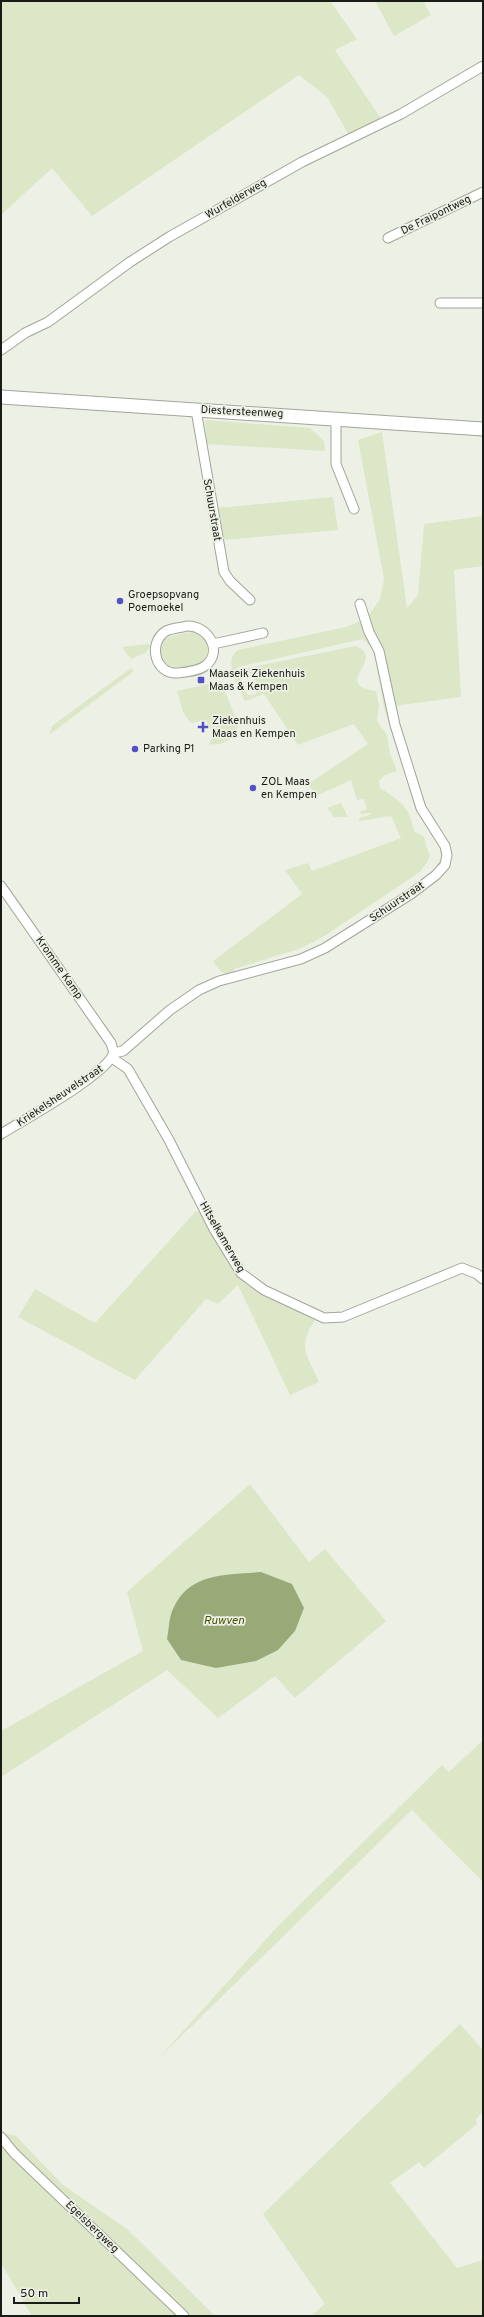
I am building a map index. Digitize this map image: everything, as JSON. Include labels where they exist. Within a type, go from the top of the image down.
[{"type":"main road","name":"Diestersteenweg","points":[[1,397],[336,418],[483,429]]},
{"type":"street","name":"Wurfelderweg","points":[[1,350],[25,333],[48,322],[130,262],[190,225],[302,162],[389,121],[483,66]]},
{"type":"street","name":"De Fraipontweg","points":[[388,238],[483,192]]},
{"type":"street","points":[[440,303],[483,303]]},
{"type":"street","name":"Schuurstraat","points":[[196,410],[224,572],[230,581],[250,600]]},
{"type":"street","points":[[336,418],[336,464],[354,509]]},
{"type":"street","name":"Schuurstraat","points":[[113,1055],[123,1051],[170,1010],[203,988],[301,959],[325,948],[411,894],[436,875],[445,865],[447,855],[445,846],[422,808],[395,725],[379,651],[369,632],[360,604]]},
{"type":"street","points":[[191,626],[199,628],[207,632],[212,644],[210,660],[204,667],[196,670],[170,672],[161,667],[156,656],[156,646],[160,638],[172,629],[191,626]]},
{"type":"street","points":[[212,644],[263,633]]},
{"type":"street","name":"Kromme Kamp","points":[[1,886],[111,1043],[113,1055]]},
{"type":"street","name":"Kriekelsheuvelstraat","points":[[1,1134],[90,1078],[113,1055]]},
{"type":"street","name":"Hitselkamerweg","points":[[113,1055],[128,1069],[169,1140],[214,1228],[241,1273],[264,1290],[324,1318],[343,1317],[462,1268],[477,1274],[483,1279]]},
{"type":"street","name":"Egelsbergweg","points":[[1,2137],[14,2152],[184,2316]]},
{"type":"shaded area","points":[[1,1],[330,1],[357,39],[335,50],[382,120],[350,137],[327,97],[299,75],[92,216],[52,168],[1,215]]},
{"type":"shaded area","points":[[375,1],[423,1],[431,15],[394,36]]},
{"type":"shaded area","points":[[205,420],[310,428],[324,441],[325,451],[207,444]]},
{"type":"shaded area","points":[[382,432],[407,608],[418,595],[424,524],[483,516],[483,566],[454,570],[461,697],[394,706],[370,628],[369,615],[380,599],[384,579],[358,440]]},
{"type":"shaded area","points":[[333,497],[338,530],[223,540],[217,508]]},
{"type":"shaded area","points":[[360,621],[364,625],[377,651],[391,722],[420,810],[443,845],[444,861],[434,874],[327,945],[302,957],[234,975],[224,974],[213,961],[302,894],[285,870],[308,863],[312,871],[401,838],[391,816],[359,821],[359,818],[370,815],[370,813],[361,814],[360,811],[367,810],[364,799],[357,800],[351,780],[316,796],[308,784],[368,744],[354,724],[298,745],[264,694],[245,701],[233,674],[233,655],[238,650],[346,627]],"holes":[[[363,639],[374,650],[384,708],[420,818],[439,842],[441,857],[434,871],[329,942],[295,957],[235,973],[234,969],[299,949],[323,937],[420,872],[428,861],[430,854],[424,837],[414,831],[407,810],[399,801],[380,788],[379,781],[385,775],[397,771],[390,753],[387,735],[377,721],[379,705],[376,691],[363,688],[358,683],[358,677],[366,658],[364,652],[356,646],[247,668],[258,685],[259,690],[254,695],[248,695],[236,670],[238,667]]]},
{"type":"shaded area","points":[[191,632],[200,632],[210,645],[208,657],[202,663],[193,666],[174,666],[166,663],[161,658],[160,650],[164,640],[171,636]]},
{"type":"shaded area","points":[[149,644],[150,647],[145,653],[131,659],[122,647]]},
{"type":"shaded area","points":[[131,668],[134,671],[49,735],[52,726]]},
{"type":"shaded area","points":[[221,681],[238,724],[232,737],[224,743],[214,745],[209,744],[217,728],[215,726],[210,729],[206,720],[191,723],[183,712],[177,691]]},
{"type":"shaded area","points":[[341,803],[348,817],[334,817],[327,808]]},
{"type":"shaded area","points":[[196,1211],[204,1214],[237,1272],[247,1285],[315,1320],[306,1337],[305,1344],[308,1358],[319,1382],[290,1395],[238,1285],[218,1304],[206,1299],[135,1380],[18,1317],[35,1289],[95,1323]]},
{"type":"shaded area","points":[[250,1484],[309,1562],[325,1549],[386,1621],[295,1698],[275,1676],[218,1718],[167,1670],[1,1777],[1,1731],[143,1651],[127,1592]]},
{"type":"shaded area","points":[[483,1740],[483,1882],[412,1810],[157,2060],[280,1924],[442,1765],[449,1772]]},
{"type":"shaded area","points":[[460,2024],[483,2050],[483,2112],[476,2119],[477,2124],[424,2168],[419,2162],[390,2183],[457,2268],[483,2260],[483,2316],[311,2316],[325,2304],[263,2214]]},
{"type":"shaded area","points":[[4,2133],[16,2136],[63,2185],[127,2229],[215,2316],[32,2316],[1,2263],[1,2134]]},
{"type":"water","name":"Ruwven","points":[[261,1572],[292,1584],[304,1608],[295,1631],[278,1650],[256,1661],[216,1668],[181,1660],[167,1639],[172,1612],[180,1597],[189,1588],[210,1578],[222,1575]]},
{"type":"place","name":"Groepsopvang Poemoekel","points":[[120,601]]},
{"type":"place","name":"Maaseik Ziekenhuis Maas & Kempen","points":[[201,680]]},
{"type":"place","name":"Ziekenhuis Maas en Kempen","points":[[203,727]]},
{"type":"place","name":"Parking P1","points":[[135,749]]},
{"type":"place","name":"ZOL Maas en Kempen","points":[[253,788]]}]
